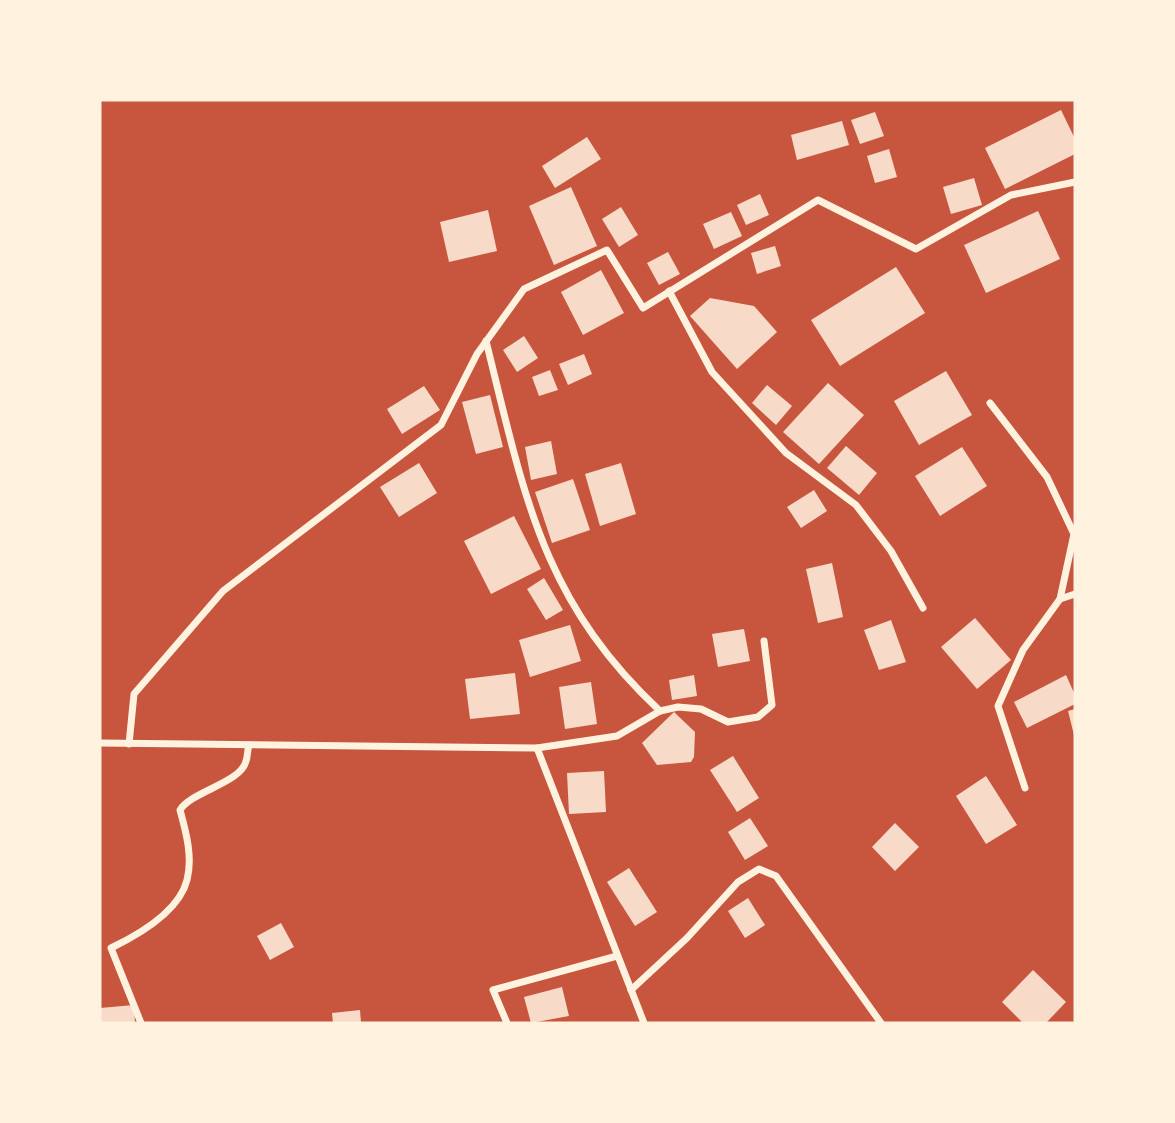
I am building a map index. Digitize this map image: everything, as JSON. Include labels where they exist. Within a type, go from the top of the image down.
[{"type":"street","points":[[130,744],[134,694],[223,591],[351,490],[441,425],[486,341],[524,289],[607,250],[643,308],[818,200],[916,249],[1011,195],[1075,182]]},
{"type":"street","points":[[669,291],[712,372],[786,453],[856,505],[891,551],[923,608]]},
{"type":"street","points":[[486,341],[526,503],[556,577],[587,631],[625,678],[660,711]]},
{"type":"street","points":[[990,403],[1047,477],[1074,534],[1060,599],[1023,650],[998,706],[1025,788]]},
{"type":"street","points":[[1060,599],[1075,594]]},
{"type":"street","points":[[100,743],[537,748],[617,736],[660,711],[678,707],[701,709],[727,722],[758,718],[772,705],[764,641]]},
{"type":"street","points":[[141,1023],[111,948],[158,919],[173,904],[187,881],[189,854],[180,810],[185,802],[233,777],[246,762],[249,745]]},
{"type":"street","points":[[537,748],[644,1023]]},
{"type":"street","points":[[631,990],[687,938],[738,882],[759,869],[776,876],[881,1023]]},
{"type":"street","points":[[507,1023],[493,990],[617,956]]},
{"type":"building","points":[[1061,110],[1075,139],[1075,154],[1005,189],[985,148]]},
{"type":"building","points":[[875,112],[884,136],[860,144],[851,120]]},
{"type":"building","points":[[842,121],[849,145],[797,160],[791,135]]},
{"type":"building","points":[[587,137],[601,159],[555,188],[542,166]]},
{"type":"building","points":[[889,149],[897,177],[875,183],[867,156]]},
{"type":"building","points":[[974,178],[982,205],[951,214],[943,187]]},
{"type":"building","points":[[571,187],[597,246],[554,265],[529,206]]},
{"type":"building","points":[[760,194],[769,215],[746,225],[737,205]]},
{"type":"building","points":[[621,207],[638,235],[619,247],[602,219]]},
{"type":"building","points":[[488,210],[497,251],[449,262],[440,222]]},
{"type":"building","points":[[1038,211],[1060,259],[986,293],[964,245]]},
{"type":"building","points":[[731,212],[742,236],[714,249],[703,224]]},
{"type":"building","points":[[775,246],[781,266],[757,274],[751,253]]},
{"type":"building","points":[[668,252],[680,274],[659,285],[647,263]]},
{"type":"building","points":[[896,267],[925,313],[840,366],[811,320]]},
{"type":"building","points":[[601,270],[624,313],[583,335],[561,292]]},
{"type":"building","points":[[710,298],[754,306],[777,332],[737,369],[690,316]]},
{"type":"building","points":[[524,336],[538,358],[517,372],[503,350]]},
{"type":"building","points":[[584,354],[592,374],[568,385],[559,364]]},
{"type":"building","points":[[550,370],[558,390],[539,396],[532,377]]},
{"type":"building","points":[[946,371],[972,415],[919,445],[894,401]]},
{"type":"building","points":[[828,383],[864,415],[819,464],[783,432]]},
{"type":"building","points":[[767,385],[792,406],[776,425],[752,403]]},
{"type":"building","points":[[424,386],[440,410],[402,434],[387,409]]},
{"type":"building","points":[[490,395],[503,447],[476,454],[462,402]]},
{"type":"building","points":[[551,441],[557,474],[531,480],[525,447]]},
{"type":"building","points":[[846,446],[877,473],[859,495],[827,468]]},
{"type":"building","points":[[962,447],[987,486],[940,516],[915,476]]},
{"type":"building","points":[[419,463],[437,493],[399,517],[380,487]]},
{"type":"building","points":[[621,463],[636,514],[600,526],[585,474]]},
{"type":"building","points":[[573,479],[590,530],[552,543],[535,492]]},
{"type":"building","points":[[814,490],[827,511],[801,528],[787,507]]},
{"type":"building","points":[[514,516],[541,569],[491,594],[464,541]]},
{"type":"building","points":[[832,563],[843,617],[818,623],[806,569]]},
{"type":"building","points":[[544,578],[563,610],[546,620],[527,589]]},
{"type":"building","points":[[975,618],[1011,660],[977,689],[941,647]]},
{"type":"building","points":[[891,620],[906,662],[879,670],[864,630]]},
{"type":"building","points":[[570,625],[581,661],[530,677],[519,640]]},
{"type":"building","points":[[744,629],[750,661],[718,667],[712,634]]},
{"type":"building","points":[[515,673],[520,714],[470,719],[465,679]]},
{"type":"building","points":[[694,675],[697,696],[672,700],[669,680]]},
{"type":"building","points":[[1066,675],[1075,695],[1075,704],[1027,728],[1014,702]]},
{"type":"building","points":[[591,682],[597,724],[565,729],[559,687]]},
{"type":"building","points":[[1075,709],[1075,735],[1074,735],[1068,711]]},
{"type":"building","points":[[674,712],[695,732],[694,757],[691,762],[657,765],[642,743]]},
{"type":"building","points":[[733,756],[759,798],[737,812],[710,770]]},
{"type":"building","points":[[604,771],[606,812],[569,814],[567,773]]},
{"type":"building","points":[[986,776],[1017,825],[986,844],[956,796]]},
{"type":"building","points":[[750,818],[768,846],[745,860],[728,832]]},
{"type":"building","points":[[895,823],[919,847],[895,871],[872,847]]},
{"type":"building","points":[[629,868],[657,912],[635,926],[607,882]]},
{"type":"building","points":[[748,898],[765,925],[745,938],[728,911]]},
{"type":"building","points":[[281,923],[294,947],[270,960],[257,936]]},
{"type":"building","points":[[1033,970],[1066,1002],[1046,1023],[1023,1023],[1002,1002]]},
{"type":"building","points":[[562,987],[569,1016],[531,1023],[524,997]]},
{"type":"building","points":[[134,1005],[135,1023],[100,1023],[100,1008]]},
{"type":"building","points":[[360,1010],[361,1023],[333,1023],[332,1013]]}]
